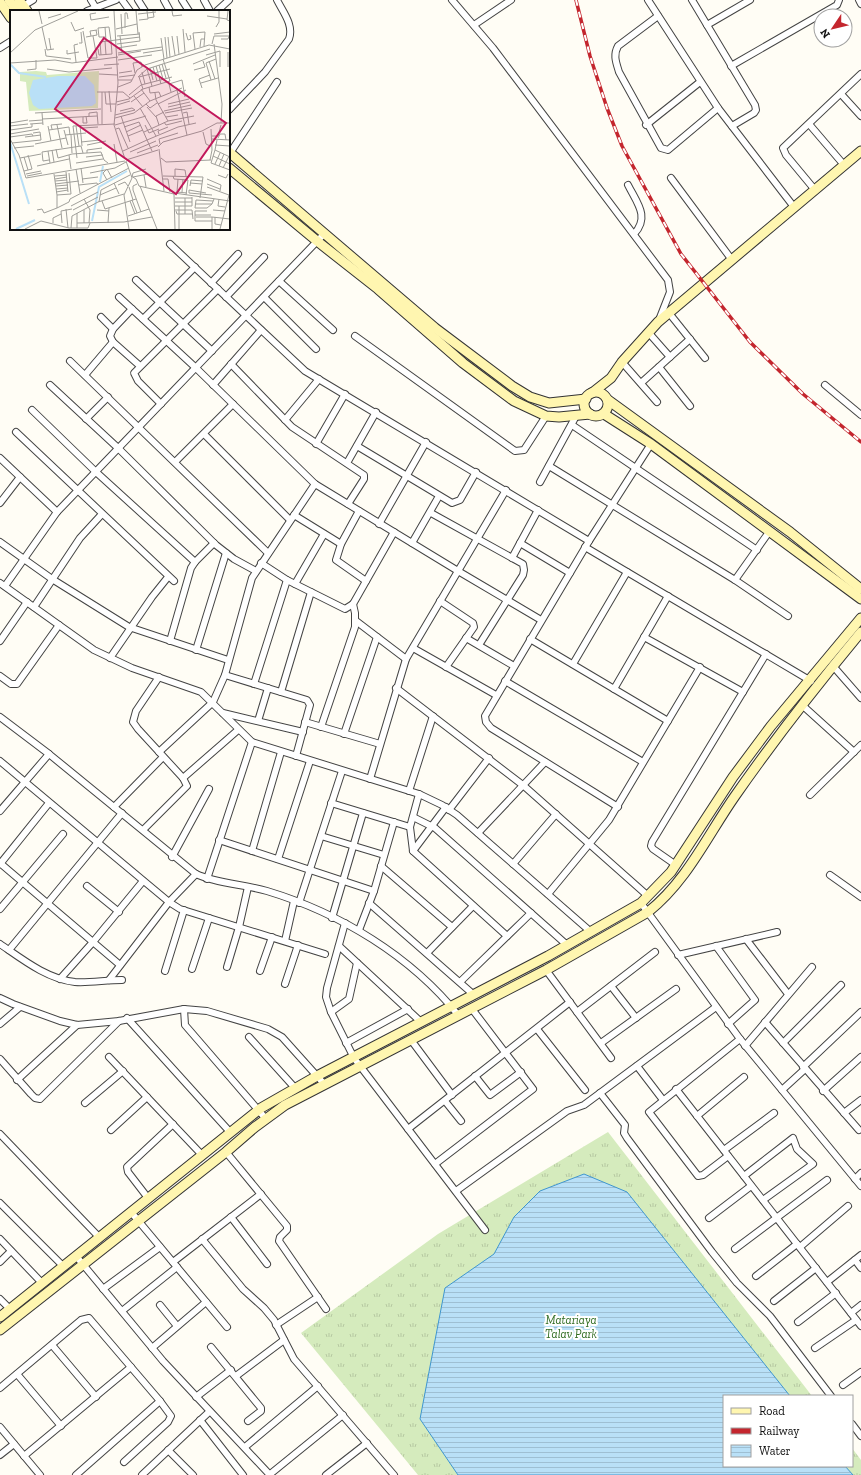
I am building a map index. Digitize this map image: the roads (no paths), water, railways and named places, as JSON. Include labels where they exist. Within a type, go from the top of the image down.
[{"type":"main road","points":[[9,0],[21,7]]},
{"type":"main road","points":[[0,2],[10,17]]},
{"type":"main road","points":[[590,414],[585,408],[589,396],[611,378],[622,362],[658,322],[861,151]]},
{"type":"main road","points":[[230,153],[435,328],[530,397],[549,403],[600,393],[790,532],[861,589]]},
{"type":"main road","points":[[230,169],[378,289],[463,363],[514,401],[546,416],[559,417],[590,414],[597,416],[604,414],[608,408],[607,399],[611,378]]},
{"type":"main road","points":[[604,414],[651,444],[861,599]]},
{"type":"main road","points":[[0,1317],[202,1154],[259,1110],[295,1088],[421,1022],[452,1008],[591,932],[640,903],[665,879],[676,865],[733,777],[808,679],[861,618]]},
{"type":"main road","points":[[0,1330],[266,1119],[285,1106],[546,970],[648,912],[678,883],[734,798],[802,706],[861,632]]},
{"type":"street","points":[[21,7],[33,0]]},
{"type":"street","points":[[91,0],[96,8]]},
{"type":"street","points":[[90,10],[116,0]]},
{"type":"street","points":[[122,0],[129,10]]},
{"type":"street","points":[[138,0],[144,10]]},
{"type":"street","points":[[164,0],[169,10]]},
{"type":"street","points":[[182,0],[188,10]]},
{"type":"street","points":[[204,0],[209,10]]},
{"type":"street","points":[[218,10],[229,0]]},
{"type":"street","points":[[230,109],[265,72],[289,38],[291,33],[289,23],[277,0]]},
{"type":"street","points":[[452,0],[474,25],[668,280],[670,292],[658,322]]},
{"type":"street","points":[[474,25],[511,0]]},
{"type":"street","points":[[648,0],[718,108],[794,207]]},
{"type":"street","points":[[692,0],[756,110],[754,113],[732,126]]},
{"type":"street","points":[[707,26],[750,0]]},
{"type":"street","points":[[731,66],[837,5],[839,0]]},
{"type":"street","points":[[859,0],[861,4]]},
{"type":"street","points":[[658,16],[618,46],[615,53],[618,72],[646,125],[661,148],[668,150],[718,108]]},
{"type":"street","points":[[0,48],[10,42]]},
{"type":"street","points":[[815,190],[783,149],[861,74]]},
{"type":"street","points":[[230,153],[278,82]]},
{"type":"street","points":[[646,125],[700,82]]},
{"type":"street","points":[[841,94],[861,116]]},
{"type":"street","points":[[809,124],[844,165]]},
{"type":"street","points":[[671,178],[732,260]]},
{"type":"street","points":[[628,186],[641,211],[643,219],[642,225],[634,234]]},
{"type":"street","points":[[324,234],[57,512],[24,559],[2,585],[94,650],[110,658],[201,692],[238,730],[252,742],[419,794],[447,808],[478,833],[591,932]]},
{"type":"street","points":[[170,244],[305,371],[376,412],[589,541]]},
{"type":"street","points":[[211,283],[238,254]]},
{"type":"street","points":[[226,296],[264,257]]},
{"type":"street","points":[[143,319],[195,267]]},
{"type":"street","points":[[136,280],[212,351]]},
{"type":"street","points":[[279,281],[333,330]]},
{"type":"street","points":[[161,404],[135,378],[134,373],[218,289]]},
{"type":"street","points":[[119,297],[213,384],[315,484],[379,524],[541,620]]},
{"type":"street","points":[[264,297],[316,349]]},
{"type":"street","points":[[132,309],[113,329],[110,336],[113,342],[140,366]]},
{"type":"street","points":[[669,313],[705,358]]},
{"type":"street","points":[[101,317],[113,329]]},
{"type":"street","points":[[213,384],[261,330]]},
{"type":"street","points":[[648,332],[670,357]]},
{"type":"street","points":[[355,336],[515,451],[524,450],[528,446],[546,416]]},
{"type":"street","points":[[641,383],[690,339]]},
{"type":"street","points":[[85,375],[113,342]]},
{"type":"street","points":[[70,361],[268,553]]},
{"type":"street","points":[[622,362],[658,402]]},
{"type":"street","points":[[231,364],[285,420],[316,444],[364,475],[364,479],[348,504]]},
{"type":"street","points":[[659,367],[690,406]]},
{"type":"street","points":[[285,420],[319,379]]},
{"type":"street","points":[[50,385],[118,448],[214,543],[226,553],[256,571]]},
{"type":"street","points":[[825,385],[861,415]]},
{"type":"street","points":[[316,444],[345,394]]},
{"type":"street","points":[[86,419],[108,397]]},
{"type":"street","points":[[175,462],[233,404]]},
{"type":"street","points":[[32,410],[96,472],[195,562]]},
{"type":"street","points":[[347,463],[376,412]]},
{"type":"street","points":[[540,482],[576,416]]},
{"type":"street","points":[[572,425],[757,550]]},
{"type":"street","points":[[16,432],[174,581]]},
{"type":"street","points":[[204,434],[292,518],[341,544]]},
{"type":"street","points":[[379,524],[426,442]]},
{"type":"street","points":[[618,807],[491,728],[486,722],[485,716],[496,695],[585,547],[637,469],[651,444]]},
{"type":"street","points":[[357,446],[452,504],[460,500],[476,472]]},
{"type":"street","points":[[0,458],[57,512]]},
{"type":"street","points":[[549,466],[614,504],[735,580],[788,616]]},
{"type":"street","points":[[0,503],[20,476]]},
{"type":"street","points":[[114,807],[212,702],[225,674],[248,590],[256,571],[315,484]]},
{"type":"street","points":[[370,779],[396,688],[406,659],[506,490]]},
{"type":"street","points":[[412,543],[440,496]]},
{"type":"street","points":[[512,558],[538,510]]},
{"type":"street","points":[[359,511],[341,544],[336,560],[366,580]]},
{"type":"street","points":[[431,513],[523,564],[524,570],[479,645]]},
{"type":"street","points":[[34,607],[86,530],[102,514]]},
{"type":"street","points":[[261,563],[287,580],[342,608],[349,608],[394,532]]},
{"type":"street","points":[[735,580],[769,532]]},
{"type":"street","points":[[295,584],[324,534]]},
{"type":"street","points":[[0,542],[99,610],[132,628],[170,642],[228,660]]},
{"type":"street","points":[[170,642],[191,568],[214,543]]},
{"type":"street","points":[[520,543],[570,573]]},
{"type":"street","points":[[585,547],[818,686]]},
{"type":"street","points":[[196,650],[226,553]]},
{"type":"street","points":[[573,664],[627,572]]},
{"type":"street","points":[[110,658],[132,628],[143,609],[168,576]]},
{"type":"street","points":[[254,684],[287,580]]},
{"type":"street","points":[[281,692],[311,592]]},
{"type":"street","points":[[614,689],[668,596]]},
{"type":"street","points":[[440,601],[473,623],[474,627],[446,667]]},
{"type":"street","points":[[0,641],[27,602]]},
{"type":"street","points":[[321,727],[356,621],[352,604]]},
{"type":"street","points":[[356,621],[406,659]]},
{"type":"street","points":[[0,676],[11,684],[16,684],[59,625]]},
{"type":"street","points":[[344,734],[377,637]]},
{"type":"street","points":[[644,637],[743,692]]},
{"type":"street","points":[[466,638],[514,666]]},
{"type":"street","points":[[530,639],[668,721]]},
{"type":"street","points":[[413,648],[496,695]]},
{"type":"street","points":[[676,865],[653,848],[651,846],[652,842],[766,654]]},
{"type":"street","points":[[833,666],[861,698]]},
{"type":"street","points":[[548,894],[590,844],[618,807],[643,762],[700,668]]},
{"type":"street","points":[[225,674],[307,700],[309,702],[310,705],[306,722],[296,756]]},
{"type":"street","points":[[143,830],[186,789],[187,782],[161,755],[133,722],[133,717],[141,701],[159,677]]},
{"type":"street","points":[[505,681],[643,762]]},
{"type":"street","points":[[258,721],[268,688]]},
{"type":"street","points":[[396,688],[524,786],[648,896]]},
{"type":"street","points":[[802,706],[854,752]]},
{"type":"street","points":[[222,712],[302,732]]},
{"type":"street","points":[[409,791],[433,716]]},
{"type":"street","points":[[0,717],[49,754],[143,830],[172,857],[196,874],[207,879],[266,891],[296,902],[359,930],[416,973],[452,1008],[458,1016]]},
{"type":"street","points":[[306,722],[380,744]]},
{"type":"street","points":[[183,778],[238,730]]},
{"type":"street","points":[[207,879],[252,742]]},
{"type":"street","points":[[810,795],[861,745]]},
{"type":"street","points":[[252,851],[281,752]]},
{"type":"street","points":[[0,811],[49,754]]},
{"type":"street","points":[[413,851],[489,758]]},
{"type":"street","points":[[0,761],[169,902],[184,910],[325,954]]},
{"type":"street","points":[[278,859],[310,761]]},
{"type":"street","points":[[478,833],[545,762]]},
{"type":"street","points":[[285,941],[296,902],[310,870],[342,770]]},
{"type":"street","points":[[172,857],[209,789]]},
{"type":"street","points":[[419,794],[410,827],[413,851],[507,936]]},
{"type":"street","points":[[49,802],[0,864],[120,965]]},
{"type":"street","points":[[331,803],[410,827]]},
{"type":"street","points":[[9,950],[122,813]]},
{"type":"street","points":[[332,918],[363,813]]},
{"type":"street","points":[[513,864],[556,814]]},
{"type":"street","points":[[413,817],[432,827],[567,945]]},
{"type":"street","points":[[359,930],[374,891],[394,822]]},
{"type":"street","points":[[0,909],[63,834]]},
{"type":"street","points":[[321,836],[384,855]]},
{"type":"street","points":[[220,840],[374,891]]},
{"type":"street","points":[[381,866],[452,928]]},
{"type":"street","points":[[109,980],[169,902],[196,874]]},
{"type":"street","points":[[830,875],[861,897]]},
{"type":"street","points":[[60,979],[93,942],[143,881]]},
{"type":"street","points":[[87,886],[118,912]]},
{"type":"street","points":[[227,967],[239,927],[248,887]]},
{"type":"street","points":[[369,903],[474,995]]},
{"type":"street","points":[[640,903],[745,1046],[861,1186]]},
{"type":"street","points":[[427,953],[473,906]]},
{"type":"street","points":[[165,971],[184,910]]},
{"type":"street","points":[[460,982],[531,913]]},
{"type":"street","points":[[192,969],[209,918]]},
{"type":"street","points":[[345,923],[327,988],[326,997],[331,1012],[354,1058],[485,1230]]},
{"type":"street","points":[[678,955],[777,932]]},
{"type":"street","points":[[260,971],[272,937]]},
{"type":"street","points":[[746,939],[788,994]]},
{"type":"street","points":[[0,944],[44,972],[60,979],[75,982],[122,980]]},
{"type":"street","points":[[285,984],[298,945]]},
{"type":"street","points":[[339,946],[421,1022]]},
{"type":"street","points":[[716,946],[755,1000],[728,1024]]},
{"type":"street","points":[[577,1012],[655,952]]},
{"type":"street","points":[[331,1012],[349,999],[357,962]]},
{"type":"street","points":[[745,1046],[812,966]]},
{"type":"street","points":[[546,970],[612,1058]]},
{"type":"street","points":[[783,1043],[841,985]]},
{"type":"street","points":[[611,986],[636,1018]]},
{"type":"street","points":[[601,1043],[676,989]]},
{"type":"street","points":[[0,998],[20,1007],[60,1021],[77,1025],[119,1021],[127,1018],[184,1009],[207,1011],[268,1029],[282,1037],[325,1085]]},
{"type":"street","points":[[408,1129],[570,1002]]},
{"type":"street","points":[[0,1024],[20,1007]]},
{"type":"street","points":[[456,1191],[567,1111],[584,1105],[716,1007]]},
{"type":"street","points":[[184,1009],[185,1025],[266,1119]]},
{"type":"street","points":[[435,1164],[532,1090],[532,1087],[521,1072],[472,1009]]},
{"type":"street","points":[[346,1043],[408,1010]]},
{"type":"street","points":[[782,1090],[861,1012]]},
{"type":"street","points":[[127,1018],[230,1132]]},
{"type":"street","points":[[0,1059],[17,1080],[35,1098],[40,1099],[119,1021]]},
{"type":"street","points":[[765,1022],[823,1091],[859,1130]]},
{"type":"street","points":[[17,1080],[77,1025]]},
{"type":"street","points":[[537,1029],[585,1090]]},
{"type":"street","points":[[249,1037],[295,1088]]},
{"type":"street","points":[[728,1156],[703,1175],[698,1176],[694,1173],[649,1114],[650,1110],[740,1039]]},
{"type":"street","points":[[411,1040],[452,1095]]},
{"type":"street","points":[[109,1057],[202,1154]]},
{"type":"street","points":[[823,1091],[861,1057]]},
{"type":"street","points":[[637,1066],[663,1100]]},
{"type":"street","points":[[85,1104],[122,1071]]},
{"type":"street","points":[[475,1076],[490,1095],[521,1072]]},
{"type":"street","points":[[697,1116],[744,1077]]},
{"type":"street","points":[[676,1089],[861,1326]]},
{"type":"street","points":[[600,1093],[625,1125],[624,1133],[627,1138],[712,1252],[774,1322],[830,1395]]},
{"type":"street","points":[[111,1130],[148,1097]]},
{"type":"street","points":[[844,1113],[861,1100]]},
{"type":"street","points":[[445,1101],[461,1120]]},
{"type":"street","points":[[724,1150],[774,1113]]},
{"type":"street","points":[[148,1198],[128,1172],[127,1167],[173,1124]]},
{"type":"street","points":[[0,1134],[99,1237]]},
{"type":"street","points":[[744,1176],[793,1138],[797,1150],[813,1164],[763,1200]]},
{"type":"street","points":[[226,1152],[287,1226],[288,1230],[280,1237],[279,1241],[326,1309]]},
{"type":"street","points":[[855,1179],[861,1173]]},
{"type":"street","points":[[735,1249],[827,1180]]},
{"type":"street","points":[[709,1218],[751,1186]]},
{"type":"street","points":[[122,1312],[202,1239],[261,1194]]},
{"type":"street","points":[[0,1204],[63,1266]]},
{"type":"street","points":[[756,1276],[798,1246],[848,1206]]},
{"type":"street","points":[[131,1212],[227,1327]]},
{"type":"street","points":[[231,1217],[267,1264]]},
{"type":"street","points":[[0,1239],[42,1283]]},
{"type":"street","points":[[202,1239],[243,1289],[264,1308],[276,1325],[294,1359],[394,1475]]},
{"type":"street","points":[[103,1289],[160,1247]]},
{"type":"street","points":[[0,1262],[11,1251]]},
{"type":"street","points":[[827,1282],[861,1255]]},
{"type":"street","points":[[76,1256],[152,1348],[270,1475],[343,1415]]},
{"type":"street","points":[[855,1260],[861,1268]]},
{"type":"street","points":[[774,1301],[816,1268]]},
{"type":"street","points":[[798,1322],[836,1293]]},
{"type":"street","points":[[276,1325],[318,1297]]},
{"type":"street","points":[[0,1299],[10,1309]]},
{"type":"street","points":[[152,1348],[206,1302]]},
{"type":"street","points":[[160,1305],[177,1326]]},
{"type":"street","points":[[851,1313],[861,1305]]},
{"type":"street","points":[[0,1388],[52,1344],[87,1317],[169,1412],[170,1419],[124,1462]]},
{"type":"street","points":[[815,1348],[856,1320]]},
{"type":"street","points":[[236,1376],[284,1340]]},
{"type":"street","points":[[52,1344],[96,1397]]},
{"type":"street","points":[[211,1347],[261,1408],[261,1411],[248,1421]]},
{"type":"street","points":[[24,1456],[131,1367]]},
{"type":"street","points":[[196,1397],[231,1370]]},
{"type":"street","points":[[843,1385],[861,1372]]},
{"type":"street","points":[[17,1374],[61,1426]]},
{"type":"street","points":[[245,1447],[318,1386]]},
{"type":"street","points":[[76,1475],[160,1401]]},
{"type":"street","points":[[142,1475],[210,1412]]},
{"type":"street","points":[[200,1420],[243,1475]]},
{"type":"street","points":[[853,1425],[861,1436]]},
{"type":"street","points":[[0,1427],[40,1475]]},
{"type":"street","points":[[326,1475],[367,1443]]},
{"type":"street","points":[[0,1455],[14,1444]]},
{"type":"street","points":[[168,1450],[193,1475]]},
{"type":"water","name":"Matariaya Talav Park","points":[[584,1174],[627,1192],[789,1395],[723,1395],[723,1467],[846,1467],[853,1475],[458,1475],[420,1419],[445,1288],[494,1254],[514,1217],[540,1191]]},
{"type":"railway","points":[[576,0],[590,56],[607,108],[622,146],[681,254],[750,342],[803,394],[861,442]]}]
